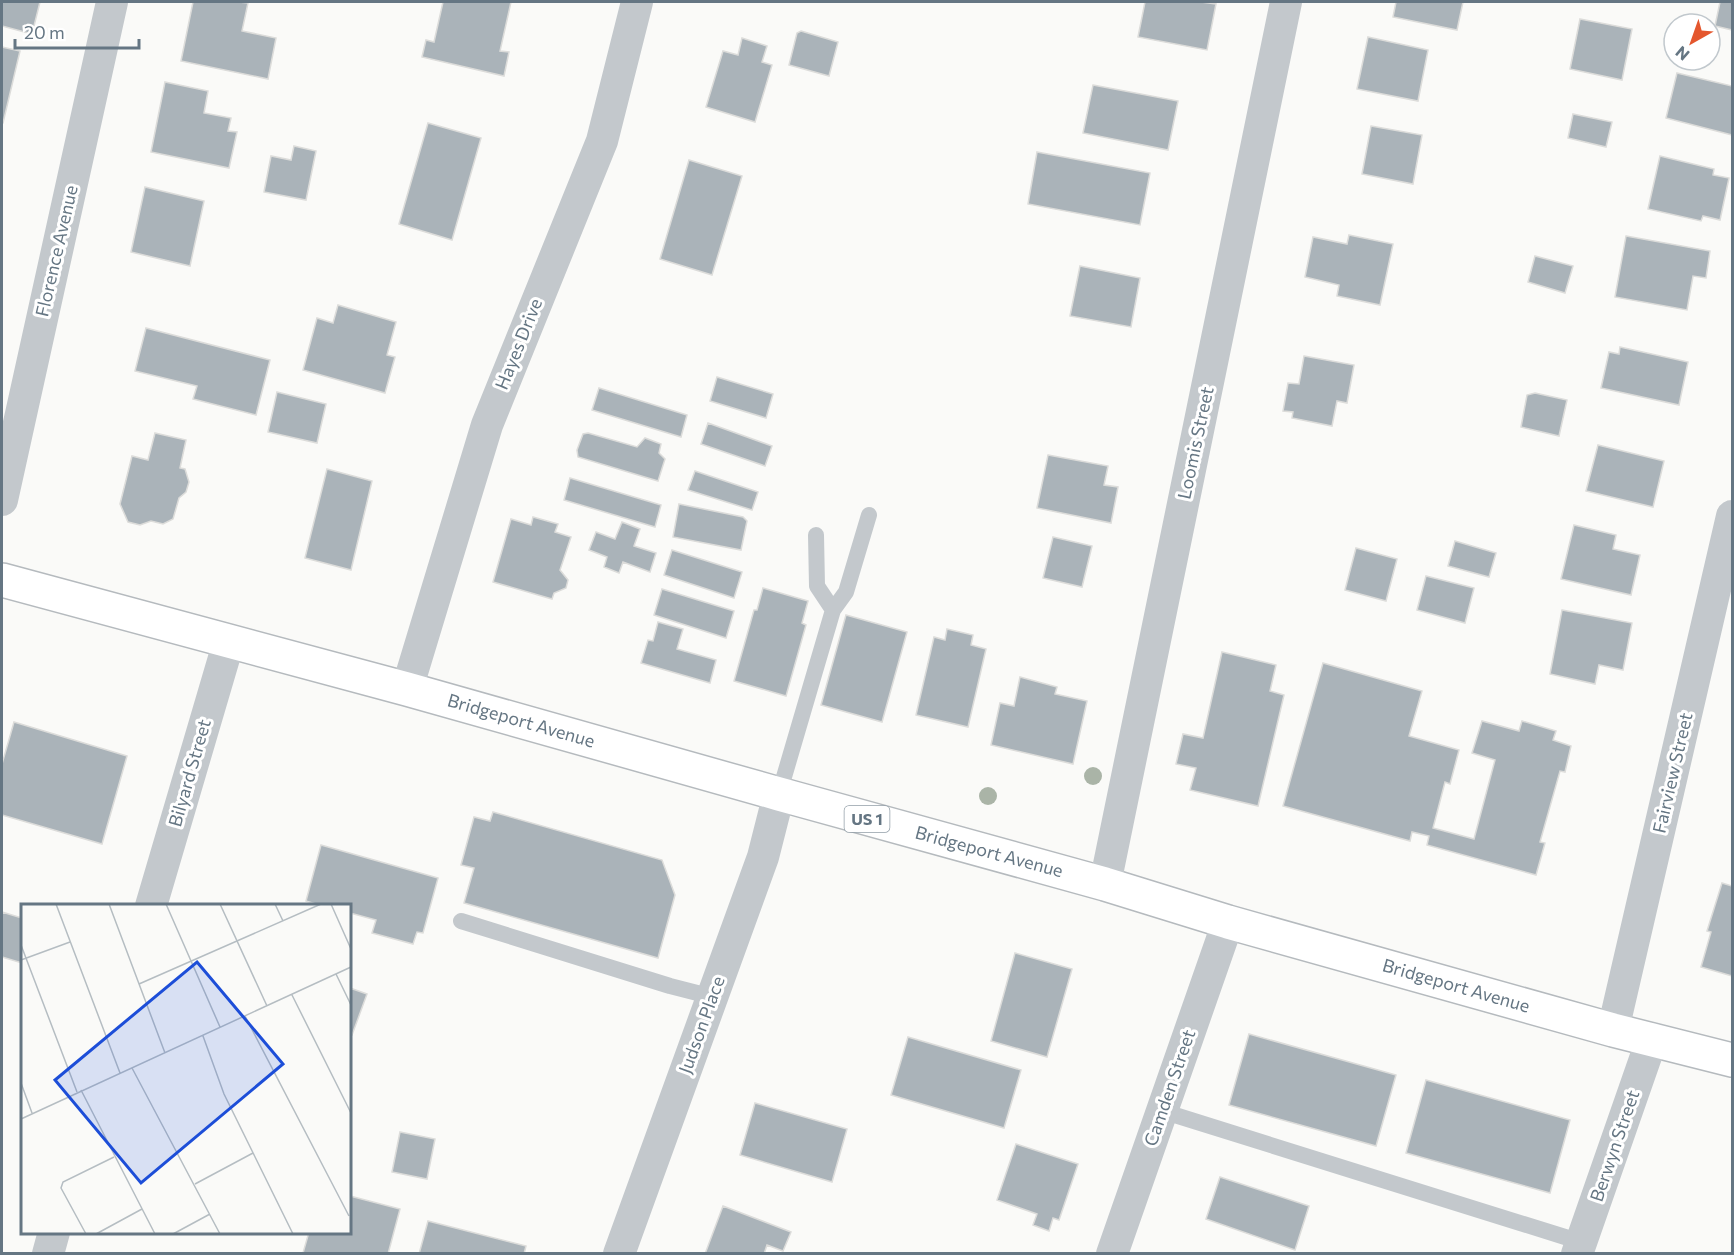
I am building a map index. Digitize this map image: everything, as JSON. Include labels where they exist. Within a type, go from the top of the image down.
[{"type":"main road","name":"Bridgeport Avenue","points":[[2,580],[407,688],[1105,884],[1228,922],[1613,1030],[1732,1060]]},
{"type":"street","name":"Florence Avenue","points":[[2,500],[112,2]]},
{"type":"street","name":"Hayes Drive","points":[[407,688],[487,425],[602,141],[637,2]]},
{"type":"street","name":"Loomis Street","points":[[1105,884],[1286,2]]},
{"type":"street","name":"Fairview Street","points":[[1613,1030],[1732,516]]},
{"type":"street","name":"Bilyard Street","points":[[152,904],[229,640]]},
{"type":"street","name":"Judson Place","points":[[619,1254],[763,857],[779,794]]},
{"type":"street","name":"Camden Street","points":[[1112,1254],[1228,922]]},
{"type":"street","name":"Berwyn Street","points":[[1579,1248],[1652,1039]]},
{"type":"street","points":[[48,1254],[54,1234]]},
{"type":"lane","points":[[779,794],[832,610],[846,592],[868,515]]},
{"type":"lane","points":[[816,535],[817,586],[832,610]]},
{"type":"lane","points":[[461,921],[712,997]]},
{"type":"lane","points":[[1162,1111],[1579,1248]]},
{"type":"building","points":[[2,2],[40,2],[32,34],[2,26]]},
{"type":"building","points":[[193,2],[248,3],[242,31],[276,38],[268,79],[181,61]]},
{"type":"building","points":[[443,2],[511,2],[500,51],[509,52],[504,76],[422,57],[426,40],[434,42]]},
{"type":"building","points":[[1145,2],[1216,4],[1207,50],[1138,37]]},
{"type":"building","points":[[1396,2],[1463,2],[1457,30],[1393,17]]},
{"type":"building","points":[[1720,2],[1732,2],[1732,30],[1722,28],[1722,12],[1718,12]]},
{"type":"building","points":[[1580,19],[1632,29],[1622,80],[1570,69]]},
{"type":"building","points":[[801,31],[838,42],[829,76],[789,65],[797,33]]},
{"type":"building","points":[[1368,37],[1428,50],[1418,101],[1357,89]]},
{"type":"building","points":[[742,38],[767,46],[762,62],[772,65],[755,122],[706,107],[723,51],[738,55]]},
{"type":"building","points":[[2,47],[20,51],[3,123],[2,123]]},
{"type":"building","points":[[1677,73],[1732,86],[1732,135],[1666,118]]},
{"type":"building","points":[[165,82],[208,91],[204,113],[231,118],[228,131],[237,132],[229,168],[151,152]]},
{"type":"building","points":[[1093,85],[1178,101],[1168,150],[1083,133]]},
{"type":"building","points":[[1573,114],[1612,122],[1606,147],[1568,138]]},
{"type":"building","points":[[428,123],[481,138],[452,240],[399,224]]},
{"type":"building","points":[[1371,126],[1422,135],[1413,184],[1362,174]]},
{"type":"building","points":[[294,146],[316,151],[306,200],[264,192],[271,156],[291,160]]},
{"type":"building","points":[[1037,152],[1150,173],[1140,225],[1028,204]]},
{"type":"building","points":[[1660,156],[1714,169],[1713,175],[1729,178],[1720,220],[1703,216],[1701,221],[1648,209]]},
{"type":"building","points":[[689,160],[742,176],[712,275],[660,259]]},
{"type":"building","points":[[145,187],[204,201],[190,266],[131,252]]},
{"type":"building","points":[[1349,235],[1393,244],[1380,305],[1337,296],[1339,285],[1305,277],[1313,237],[1347,244]]},
{"type":"building","points":[[1626,236],[1710,251],[1706,278],[1693,276],[1687,310],[1615,297]]},
{"type":"building","points":[[1535,256],[1573,266],[1565,293],[1528,282]]},
{"type":"building","points":[[1080,266],[1140,278],[1131,327],[1070,316]]},
{"type":"building","points":[[338,305],[396,322],[387,355],[395,357],[385,393],[303,370],[317,318],[333,323]]},
{"type":"building","points":[[146,328],[270,360],[256,415],[193,399],[197,386],[135,371]]},
{"type":"building","points":[[1620,347],[1688,362],[1679,405],[1601,388],[1609,352],[1619,354]]},
{"type":"building","points":[[1304,356],[1354,365],[1347,403],[1337,401],[1332,426],[1292,418],[1293,412],[1283,411],[1288,383],[1299,384]]},
{"type":"building","points":[[717,377],[773,394],[766,418],[710,401]]},
{"type":"building","points":[[599,388],[687,415],[681,437],[592,410]]},
{"type":"building","points":[[277,392],[326,404],[317,443],[268,432]]},
{"type":"building","points":[[1535,393],[1567,400],[1559,436],[1521,427],[1527,395]]},
{"type":"building","points":[[708,423],[772,446],[765,466],[701,444]]},
{"type":"building","points":[[155,433],[186,440],[180,468],[185,469],[189,482],[186,492],[179,498],[173,519],[163,524],[151,521],[140,525],[128,522],[120,504],[132,456],[148,460]]},
{"type":"building","points":[[588,433],[637,447],[645,438],[661,444],[659,453],[665,459],[658,481],[578,457],[577,450],[583,434]]},
{"type":"building","points":[[1598,445],[1664,461],[1653,507],[1586,491]]},
{"type":"building","points":[[1048,455],[1108,466],[1104,485],[1118,487],[1111,523],[1037,508]]},
{"type":"building","points":[[327,469],[372,481],[351,570],[305,558]]},
{"type":"building","points":[[695,471],[758,492],[752,510],[688,490]]},
{"type":"building","points":[[570,478],[661,505],[655,527],[564,500]]},
{"type":"building","points":[[679,504],[743,517],[747,521],[741,550],[673,537]]},
{"type":"building","points":[[533,517],[558,524],[555,532],[571,537],[560,570],[568,580],[566,588],[554,593],[552,599],[493,582],[511,519],[531,525]]},
{"type":"building","points":[[622,522],[640,529],[634,546],[656,553],[650,572],[623,562],[619,573],[604,567],[607,557],[589,550],[596,532],[615,539]]},
{"type":"building","points":[[1574,525],[1616,535],[1613,549],[1640,555],[1631,595],[1561,579]]},
{"type":"building","points":[[1053,537],[1092,546],[1082,587],[1043,578]]},
{"type":"building","points":[[1455,541],[1496,553],[1489,577],[1448,566]]},
{"type":"building","points":[[1356,548],[1397,559],[1386,601],[1345,590]]},
{"type":"building","points":[[672,550],[742,572],[734,598],[664,575]]},
{"type":"building","points":[[1426,576],[1474,588],[1465,623],[1417,610]]},
{"type":"building","points":[[763,588],[808,601],[802,623],[806,625],[786,696],[734,681],[754,610],[757,610]]},
{"type":"building","points":[[662,589],[734,611],[726,638],[654,615]]},
{"type":"building","points":[[1562,610],[1632,623],[1623,670],[1599,665],[1595,684],[1550,674]]},
{"type":"building","points":[[846,615],[907,632],[882,722],[821,705]]},
{"type":"building","points":[[658,622],[683,629],[677,649],[716,660],[710,683],[641,663],[648,640],[653,641]]},
{"type":"building","points":[[947,629],[973,635],[971,645],[986,649],[968,727],[916,715],[934,637],[945,640]]},
{"type":"building","points":[[1222,652],[1276,665],[1270,691],[1284,695],[1258,806],[1190,790],[1196,768],[1176,764],[1183,734],[1203,738]]},
{"type":"building","points":[[1323,663],[1422,691],[1409,736],[1459,750],[1450,784],[1445,782],[1433,828],[1474,839],[1495,760],[1472,753],[1482,721],[1519,731],[1522,721],[1556,731],[1553,740],[1571,746],[1565,772],[1560,771],[1540,842],[1545,843],[1536,875],[1427,845],[1429,836],[1412,832],[1410,841],[1283,806]]},
{"type":"building","points":[[1020,677],[1057,687],[1055,694],[1087,701],[1073,764],[991,745],[1000,703],[1014,706]]},
{"type":"building","points":[[14,722],[127,756],[102,844],[2,815],[2,764]]},
{"type":"building","points":[[493,812],[662,860],[675,895],[658,958],[464,903],[474,868],[461,865],[474,817],[490,821]]},
{"type":"building","points":[[321,845],[438,878],[423,933],[417,932],[413,944],[372,933],[376,920],[351,913],[351,904],[316,904],[306,901]]},
{"type":"building","points":[[1722,883],[1732,886],[1732,976],[1701,967],[1711,932],[1707,931]]},
{"type":"building","points":[[2,912],[21,918],[21,963],[2,957]]},
{"type":"building","points":[[1015,953],[1072,969],[1047,1057],[991,1041]]},
{"type":"building","points":[[351,988],[367,994],[351,1034]]},
{"type":"building","points":[[1249,1034],[1396,1075],[1376,1146],[1229,1105]]},
{"type":"building","points":[[908,1037],[1021,1070],[1004,1128],[891,1095]]},
{"type":"building","points":[[1426,1080],[1570,1120],[1550,1193],[1406,1153]]},
{"type":"building","points":[[755,1103],[847,1129],[832,1182],[740,1155]]},
{"type":"building","points":[[400,1132],[435,1139],[427,1179],[392,1172]]},
{"type":"building","points":[[1016,1144],[1078,1164],[1059,1220],[1053,1218],[1049,1231],[1033,1225],[1037,1214],[997,1200]]},
{"type":"building","points":[[1220,1177],[1309,1206],[1295,1250],[1206,1219]]},
{"type":"building","points":[[351,1196],[400,1209],[388,1254],[303,1253],[308,1234],[351,1234]]},
{"type":"building","points":[[723,1206],[791,1232],[783,1251],[767,1245],[764,1254],[705,1254]]},
{"type":"building","points":[[428,1221],[526,1246],[524,1254],[419,1254]]}]
